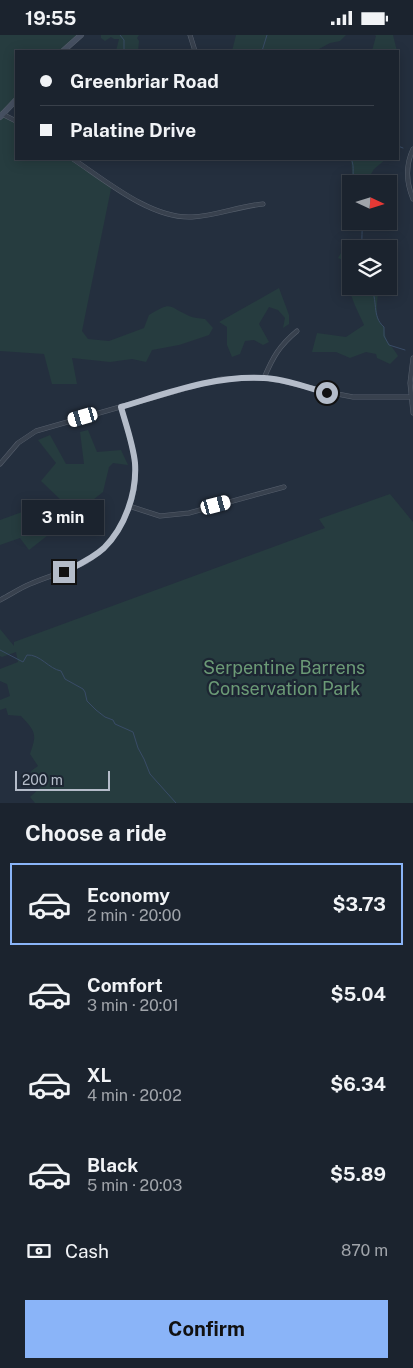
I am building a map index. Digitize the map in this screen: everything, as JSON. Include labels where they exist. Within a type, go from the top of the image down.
[{"type":"main road","points":[[65,50],[80,35]]},
{"type":"main road","points":[[1,115],[15,101]]},
{"type":"street","points":[[190,35],[195,50]]},
{"type":"street","points":[[1,115],[15,121]]},
{"type":"street","points":[[413,149],[408,160],[407,183],[413,199]]},
{"type":"street","points":[[75,160],[140,203],[162,213],[190,217],[263,204]]},
{"type":"street","points":[[264,378],[273,356],[297,331]]},
{"type":"street","points":[[413,358],[411,372],[413,413]]},
{"type":"street","points":[[0,464],[18,443],[36,431],[222,379],[264,378],[327,393],[353,397],[411,397]]},
{"type":"street","points":[[0,600],[29,585],[64,572],[87,560],[104,548],[115,535],[123,522],[134,491],[135,463],[121,407]]},
{"type":"street","points":[[129,506],[160,516],[189,513],[284,487]]},
{"type":"green space","points":[[0,35],[81,35],[64,50],[15,50],[15,101],[3,114],[15,120],[15,160],[75,160],[112,184],[82,331],[88,339],[109,341],[144,328],[149,315],[166,307],[173,308],[195,318],[205,319],[213,328],[209,335],[179,345],[152,350],[146,362],[132,359],[110,362],[72,358],[77,384],[52,384],[44,354],[0,351]]},
{"type":"green space","points":[[101,35],[139,35],[137,38],[139,41],[138,50],[116,50],[119,39],[111,37],[105,41],[101,38]]},
{"type":"green space","points":[[236,35],[346,35],[340,41],[330,43],[319,50],[232,50]]},
{"type":"green space","points":[[393,35],[397,50],[372,50],[376,36]]},
{"type":"green space","points":[[351,160],[385,160],[374,169],[370,175],[352,175]]},
{"type":"green space","points":[[342,251],[342,260],[338,258]]},
{"type":"green space","points":[[279,288],[289,315],[289,324],[283,328],[285,318],[278,310],[269,307],[259,324],[269,342],[263,345],[254,340],[245,341],[240,354],[232,357],[227,345],[227,327],[219,322]]},
{"type":"green space","points":[[351,295],[378,295],[378,318],[384,327],[387,340],[398,356],[390,364],[377,358],[376,354],[366,352],[350,358],[336,352],[312,352],[317,333],[346,337],[364,325]]},
{"type":"green space","points":[[88,430],[97,452],[121,450],[128,465],[113,463],[109,467],[103,492],[29,550],[20,538],[0,545],[0,520],[22,512],[36,517],[62,501],[41,481],[56,463],[38,440],[50,435],[66,464],[84,464],[80,432]]},
{"type":"green space","name":"Serpentine Barrens Conservation Park","points":[[390,494],[413,522],[413,803],[35,803],[30,797],[42,786],[32,777],[31,771],[38,766],[30,754],[34,742],[34,734],[21,716],[8,715],[6,708],[0,710],[0,700],[10,696],[7,684],[0,681],[0,669],[18,662],[16,652],[0,656],[0,629],[14,646],[14,642],[325,528],[319,519]]},
{"type":"waterway","points":[[120,35],[124,40],[124,50]]},
{"type":"waterway","points":[[262,50],[267,35]]},
{"type":"waterway","points":[[399,146],[403,148]]},
{"type":"waterway","points":[[351,160],[353,175]]},
{"type":"waterway","points":[[362,230],[362,240]]},
{"type":"waterway","points":[[374,295],[376,313],[384,327],[384,336],[389,345],[405,350]]},
{"type":"waterway","points":[[0,650],[23,662],[27,655],[32,655],[52,668],[61,671],[65,679],[83,689],[87,701],[96,710],[113,720],[115,724],[133,732],[150,774],[176,803]]},
{"type":"route","points":[[64,572],[87,560],[104,548],[123,522],[129,506],[134,491],[135,463],[121,407],[222,379],[264,378],[327,393]]}]
